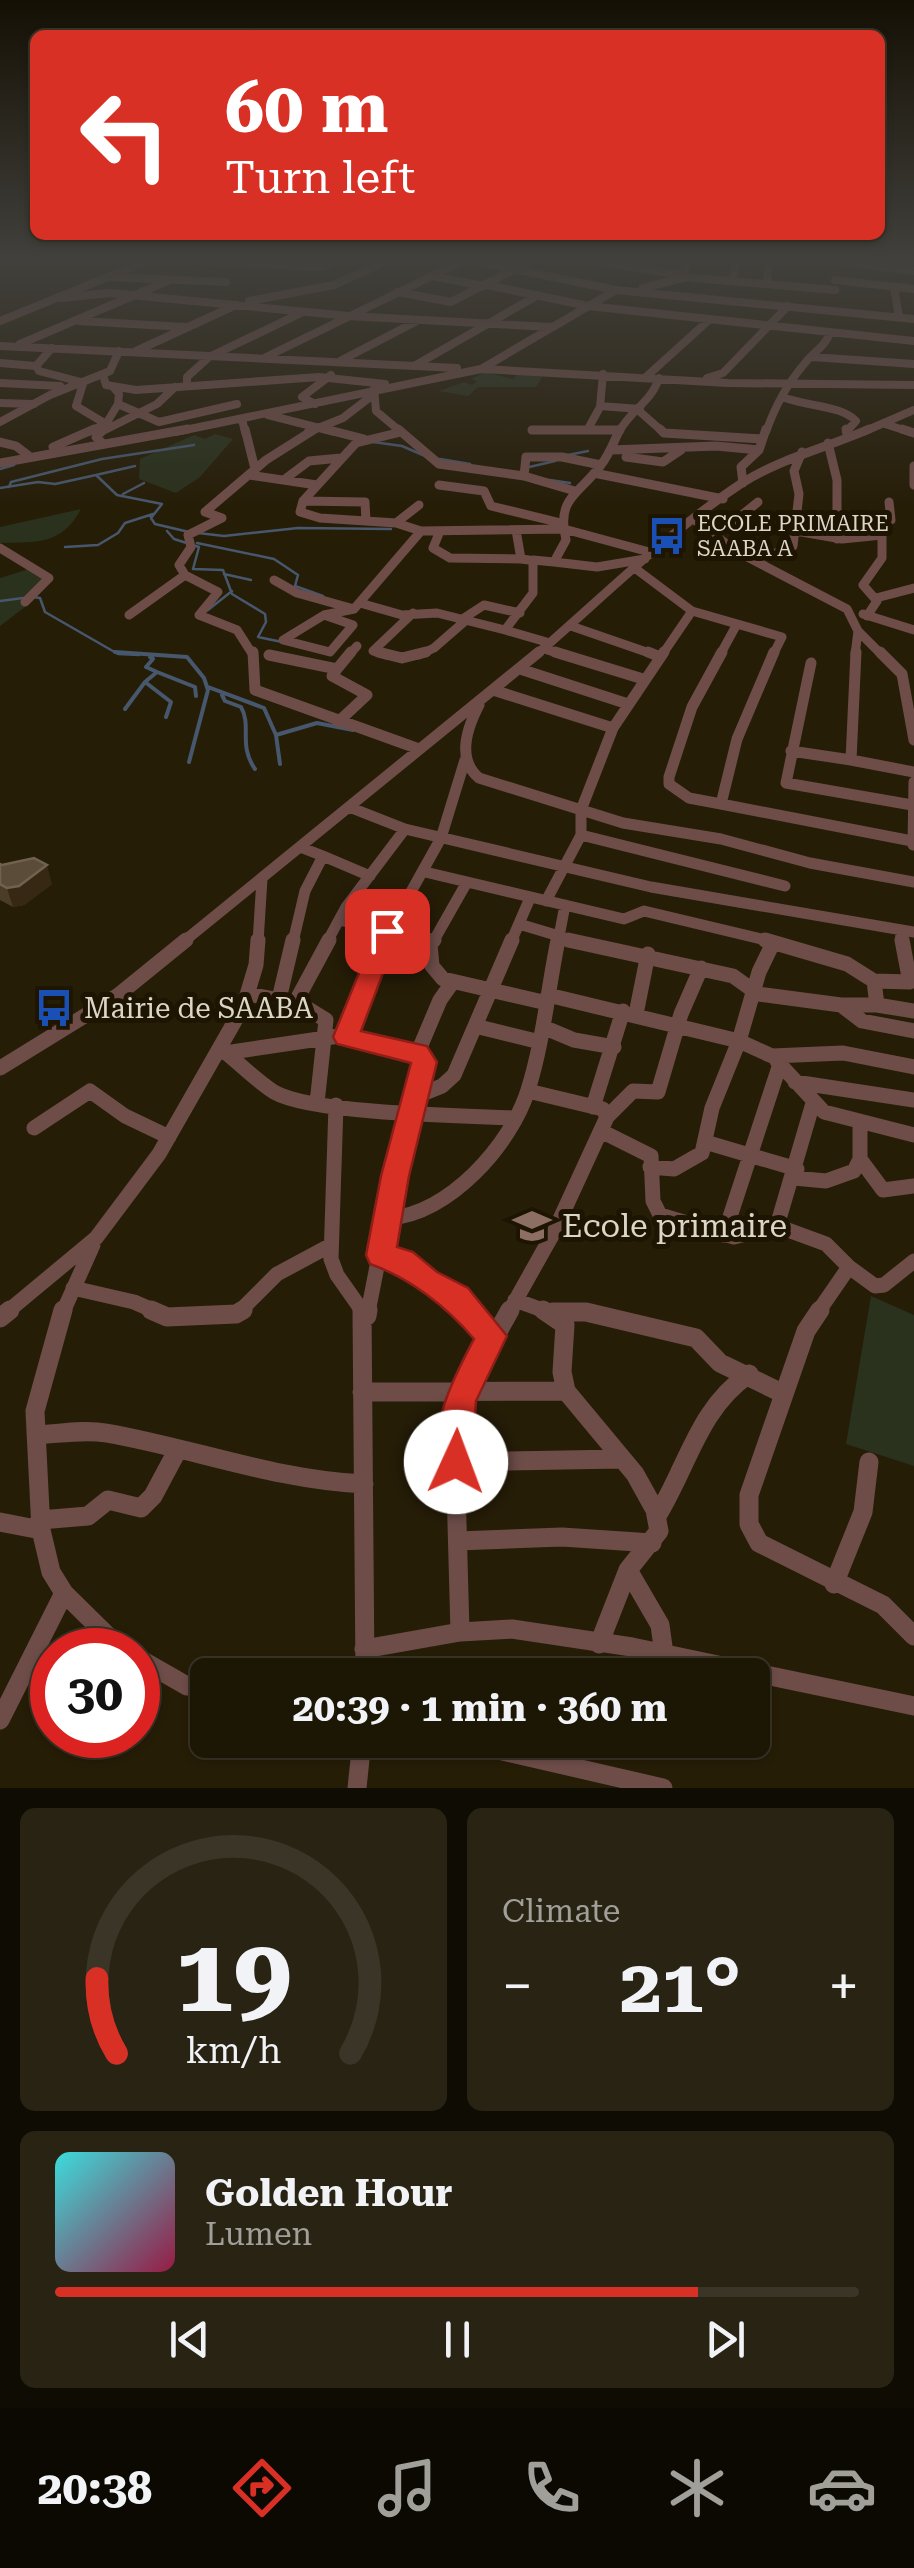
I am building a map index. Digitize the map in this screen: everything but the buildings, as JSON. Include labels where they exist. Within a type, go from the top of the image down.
[{"type":"street","points":[[15,346],[28,340]]},
{"type":"street","points":[[134,352],[159,340]]},
{"type":"street","points":[[187,386],[187,377],[209,357],[244,340]]},
{"type":"street","points":[[252,472],[246,418],[240,404],[259,359],[298,340]]},
{"type":"street","points":[[315,404],[302,397],[328,378],[340,362],[381,340]]},
{"type":"street","points":[[413,366],[458,340]]},
{"type":"street","points":[[42,452],[246,418],[481,369],[531,340]]},
{"type":"street","points":[[646,376],[686,340]]},
{"type":"street","points":[[695,380],[718,375],[754,340]]},
{"type":"street","points":[[743,483],[741,467],[759,450],[774,404],[827,340]]},
{"type":"street","points":[[0,346],[728,383],[914,385]]},
{"type":"street","points":[[825,346],[844,357]]},
{"type":"street","points":[[36,366],[52,348]]},
{"type":"street","points":[[0,422],[103,374],[116,363],[119,351]]},
{"type":"street","points":[[810,357],[914,364]]},
{"type":"street","points":[[0,363],[36,366],[44,373],[79,384]]},
{"type":"street","points":[[390,365],[375,389],[343,418],[314,429],[206,510],[205,513],[222,516],[188,535],[191,547],[179,565],[185,575],[218,592],[200,612],[200,618],[237,630],[255,654],[254,689],[419,749]]},
{"type":"street","points":[[103,374],[119,394],[118,404],[96,436],[103,444]]},
{"type":"street","points":[[588,429],[600,406],[603,374]]},
{"type":"street","points":[[718,375],[728,383]]},
{"type":"street","points":[[0,383],[174,387],[328,378],[375,389]]},
{"type":"street","points":[[554,562],[566,540],[563,526],[574,492],[610,452],[628,417],[653,398],[660,378]]},
{"type":"street","points":[[79,384],[76,406],[106,424]]},
{"type":"street","points":[[1,462],[42,452],[144,412],[169,396],[174,387]]},
{"type":"street","points":[[375,389],[376,411],[439,464],[524,476],[574,492]]},
{"type":"street","points":[[783,397],[807,407],[837,407],[853,415],[856,420],[845,430],[848,438]]},
{"type":"street","points":[[202,400],[240,404]]},
{"type":"street","points":[[0,403],[34,404]]},
{"type":"street","points":[[118,404],[164,421],[240,404]]},
{"type":"street","points":[[600,406],[639,409],[664,433],[762,438]]},
{"type":"street","points":[[0,1068],[104,1006],[548,646],[649,556],[743,483],[802,452],[848,438],[914,410]]},
{"type":"street","points":[[266,414],[314,429],[367,439]]},
{"type":"street","points":[[885,424],[914,432]]},
{"type":"street","points":[[532,430],[620,430]]},
{"type":"street","points":[[401,432],[356,443],[298,508],[305,515],[396,523],[421,530],[563,526]]},
{"type":"street","points":[[0,442],[16,446],[28,456]]},
{"type":"street","points":[[828,443],[837,480],[838,538]]},
{"type":"street","points":[[610,452],[661,462],[684,448],[759,450]]},
{"type":"street","points":[[758,560],[790,549],[796,532],[799,494],[794,471],[802,452]]},
{"type":"street","points":[[524,476],[526,457],[532,454],[723,498]]},
{"type":"street","points":[[284,479],[309,461],[341,458]]},
{"type":"street","points":[[914,466],[914,484]]},
{"type":"street","points":[[252,472],[317,484]]},
{"type":"street","points":[[439,485],[484,491],[491,506],[649,556]]},
{"type":"street","points":[[303,501],[365,502],[366,520]]},
{"type":"street","points":[[717,535],[758,502]]},
{"type":"street","points":[[867,616],[876,598],[863,585],[882,558],[881,522],[891,520],[888,502]]},
{"type":"street","points":[[396,523],[419,505]]},
{"type":"street","points":[[696,520],[736,551],[847,609],[914,630]]},
{"type":"street","points":[[269,655],[283,640],[323,615],[357,606],[421,530]]},
{"type":"street","points":[[506,630],[533,593],[527,559],[516,530]]},
{"type":"street","points":[[440,531],[434,548],[450,558],[527,559],[597,567],[649,556]]},
{"type":"street","points":[[796,532],[838,538],[882,536]]},
{"type":"street","points":[[0,548],[49,578],[25,602]]},
{"type":"street","points":[[636,568],[692,611],[782,637],[744,712],[730,754],[721,804]]},
{"type":"street","points":[[129,615],[185,575]]},
{"type":"street","points":[[274,580],[297,593],[357,606],[402,615],[431,612],[506,630],[643,679]]},
{"type":"street","points":[[876,598],[914,588]]},
{"type":"street","points":[[340,642],[397,659],[424,656],[484,605],[520,614]]},
{"type":"street","points":[[847,609],[858,631],[914,682]]},
{"type":"street","points":[[546,901],[580,835],[581,810],[613,728],[692,611]]},
{"type":"street","points":[[373,651],[414,612]]},
{"type":"street","points":[[283,640],[328,653],[354,625],[323,615]]},
{"type":"street","points":[[737,624],[692,707],[669,777],[669,784],[679,793],[913,844],[914,782]]},
{"type":"street","points":[[571,626],[658,656]]},
{"type":"street","points":[[851,760],[852,685],[858,631]]},
{"type":"street","points":[[338,722],[368,695],[335,681],[332,674],[357,646]]},
{"type":"street","points":[[255,654],[337,669]]},
{"type":"street","points":[[811,663],[786,783],[912,805]]},
{"type":"street","points":[[520,669],[628,704]]},
{"type":"street","points":[[902,674],[914,740]]},
{"type":"street","points":[[488,694],[613,728]]},
{"type":"street","points":[[346,1037],[387,931],[425,872],[441,838],[465,760],[472,718],[488,694]]},
{"type":"street","points":[[792,751],[914,772]]},
{"type":"street","points":[[465,760],[469,772],[479,778],[623,824],[721,840],[810,863],[914,882]]},
{"type":"street","points":[[348,807],[405,829],[564,868],[738,904],[907,931],[910,982],[874,981],[846,964],[664,914],[640,911],[628,920],[425,872]]},
{"type":"street","points":[[295,1003],[339,920],[405,829]]},
{"type":"street","points":[[580,835],[638,847],[744,879],[785,886]]},
{"type":"street","points":[[300,847],[370,876]]},
{"type":"street","points":[[278,999],[305,891],[323,856]]},
{"type":"street","points":[[0,1318],[96,1238],[150,1168],[222,1051],[248,994],[260,932],[262,879]]},
{"type":"street","points":[[738,904],[744,879]]},
{"type":"street","points":[[376,961],[406,964],[430,944],[467,882]]},
{"type":"street","points":[[415,1104],[448,1082],[530,898]]},
{"type":"street","points":[[389,1218],[411,1217],[453,1195],[500,1144],[516,1118],[528,1091],[541,1034],[564,905]]},
{"type":"street","points":[[339,920],[387,931]]},
{"type":"street","points":[[519,924],[560,938],[648,954],[740,978],[753,992],[914,1011]]},
{"type":"street","points":[[430,944],[434,970],[452,983],[629,1013],[739,1041],[776,1060],[812,1103],[831,1116],[914,1134]]},
{"type":"street","points":[[650,1167],[679,1168],[700,1156],[712,1108],[774,944]]},
{"type":"street","points":[[460,1632],[456,1415],[464,1390],[492,1336],[555,1230],[601,1118],[614,1048],[648,954]]},
{"type":"street","points":[[601,1118],[633,1091],[658,1092],[700,968]]},
{"type":"street","points":[[874,981],[877,1004]]},
{"type":"street","points":[[418,1052],[440,1000],[452,983]]},
{"type":"street","points":[[248,994],[295,1003],[324,1018],[316,1103]]},
{"type":"street","points":[[841,1005],[862,1021],[914,1031]]},
{"type":"street","points":[[476,1026],[614,1048]]},
{"type":"street","points":[[222,1051],[260,1050],[282,1042],[325,1036],[346,1037],[418,1052],[424,1062],[395,1176],[365,1334],[364,1658]]},
{"type":"street","points":[[222,1051],[276,1093],[316,1103],[415,1104],[516,1118]]},
{"type":"street","points":[[776,1060],[843,1053],[914,1067]]},
{"type":"street","points":[[724,1235],[776,1060]]},
{"type":"street","points":[[794,1082],[914,1100]]},
{"type":"street","points":[[34,1128],[85,1092],[94,1091],[125,1116],[169,1137]]},
{"type":"street","points":[[528,1091],[601,1118],[651,1156],[655,1211],[724,1235],[741,1237],[778,1226],[826,1244],[867,1284],[876,1286],[891,1280],[914,1261]]},
{"type":"street","points":[[778,1226],[812,1103]]},
{"type":"street","points":[[336,1106],[331,1245],[334,1277],[361,1305],[365,1334]]},
{"type":"street","points":[[705,1142],[748,1152],[795,1173],[836,1179],[854,1171],[860,1159],[860,1124]]},
{"type":"street","points":[[860,1159],[883,1190],[914,1186]]},
{"type":"street","points":[[96,1238],[73,1288],[39,1386],[36,1435],[40,1525],[51,1572],[64,1592],[100,1628]]},
{"type":"street","points":[[73,1288],[134,1302],[167,1318],[236,1314],[249,1306],[277,1274],[331,1245]]},
{"type":"street","points":[[380,1255],[402,1261],[426,1282],[458,1298],[492,1336]]},
{"type":"street","points":[[849,1267],[806,1331],[751,1488],[750,1529],[759,1543],[834,1584],[883,1605],[914,1636]]},
{"type":"street","points":[[515,1300],[552,1312],[580,1312],[676,1338],[696,1338],[720,1363],[784,1394]]},
{"type":"street","points":[[552,1312],[564,1321],[568,1332],[563,1378],[566,1391],[651,1498],[658,1516],[659,1532],[628,1570],[598,1644]]},
{"type":"street","points":[[658,1516],[712,1402],[732,1383],[749,1374]]},
{"type":"street","points":[[362,1392],[566,1391]]},
{"type":"street","points":[[36,1435],[102,1432],[317,1482],[364,1484]]},
{"type":"street","points":[[0,1522],[40,1525],[88,1516],[108,1500],[141,1508],[154,1496],[177,1451]]},
{"type":"street","points":[[456,1462],[620,1458]]},
{"type":"street","points":[[834,1584],[863,1512],[869,1462]]},
{"type":"street","points":[[458,1541],[562,1537],[652,1543]]},
{"type":"street","points":[[628,1570],[660,1625],[664,1654]]},
{"type":"street","points":[[0,1720],[64,1592]]},
{"type":"street","points":[[364,1649],[460,1632],[512,1629],[664,1654],[914,1706]]},
{"type":"street","points":[[160,1671],[187,1686]]},
{"type":"street","points":[[357,1788],[360,1758]]},
{"type":"street","points":[[533,1758],[663,1788]]},
{"type":"green space","points":[[485,372],[513,379],[519,373],[543,376],[536,387],[478,387],[468,396],[439,391],[464,382],[472,385],[477,381],[471,379]]},
{"type":"green space","points":[[215,434],[233,439],[200,477],[176,493],[139,479],[140,459],[194,435],[205,439]]},
{"type":"green space","points":[[81,509],[57,535],[37,541],[0,543],[0,527]]},
{"type":"green space","points":[[32,568],[53,579],[28,600],[33,601],[0,626],[0,578]]},
{"type":"green space","points":[[871,1296],[914,1315],[914,1466],[846,1444]]},
{"type":"waterway","points":[[373,442],[402,446],[425,456]]},
{"type":"waterway","points":[[9,487],[11,482],[102,459],[194,445]]},
{"type":"waterway","points":[[563,456],[588,451]]},
{"type":"waterway","points":[[440,459],[470,464]]},
{"type":"waterway","points":[[525,468],[555,461]]},
{"type":"waterway","points":[[0,469],[14,465]]},
{"type":"waterway","points":[[96,475],[135,466]]},
{"type":"waterway","points":[[9,487],[55,484],[96,475]]},
{"type":"waterway","points":[[96,475],[117,495],[162,504],[151,518],[155,524],[189,532]]},
{"type":"waterway","points":[[550,480],[570,483]]},
{"type":"waterway","points":[[123,494],[144,483]]},
{"type":"waterway","points":[[0,488],[9,487]]},
{"type":"waterway","points":[[65,547],[98,545],[118,533],[125,523],[153,514]]},
{"type":"waterway","points":[[198,533],[224,536],[298,528],[391,529]]},
{"type":"waterway","points":[[167,531],[174,539],[199,547],[193,569],[223,570],[225,574]]},
{"type":"waterway","points":[[197,543],[274,559],[298,575],[295,586],[323,596]]},
{"type":"waterway","points":[[225,574],[251,580]]},
{"type":"waterway","points":[[225,574],[231,592]]},
{"type":"waterway","points":[[208,610],[231,592]]},
{"type":"waterway","points":[[231,592],[265,614],[266,622],[258,637],[282,642]]},
{"type":"waterway","points":[[33,597],[40,598],[45,612],[118,654],[139,655]]},
{"type":"waterway","points":[[0,601],[23,598]]},
{"type":"waterway","points":[[115,652],[187,657],[204,678],[208,690],[189,762]]},
{"type":"waterway","points":[[150,657],[153,659],[146,667],[157,672]]},
{"type":"waterway","points":[[145,682],[157,672]]},
{"type":"waterway","points":[[157,672],[195,687],[196,696]]},
{"type":"waterway","points":[[125,709],[145,682]]},
{"type":"waterway","points":[[145,682],[171,702],[166,717]]},
{"type":"waterway","points":[[208,687],[264,708],[276,735]]},
{"type":"waterway","points":[[222,695],[225,701],[241,707],[247,752],[255,769]]},
{"type":"waterway","points":[[276,735],[317,723],[353,730]]},
{"type":"waterway","points":[[276,735],[280,764]]},
{"type":"place","name":"ECOLE PRIMAIRE SAABA A","points":[[667,536]]},
{"type":"place","name":"Mairie de SAABA","points":[[54,1008]]},
{"type":"place","name":"Ecole primaire","points":[[532,1226]]},
{"type":"route","points":[[387,931],[346,1037],[418,1052],[424,1062],[400,1153],[380,1255],[402,1261],[426,1282],[458,1298],[492,1336],[460,1399],[456,1462]]}]
